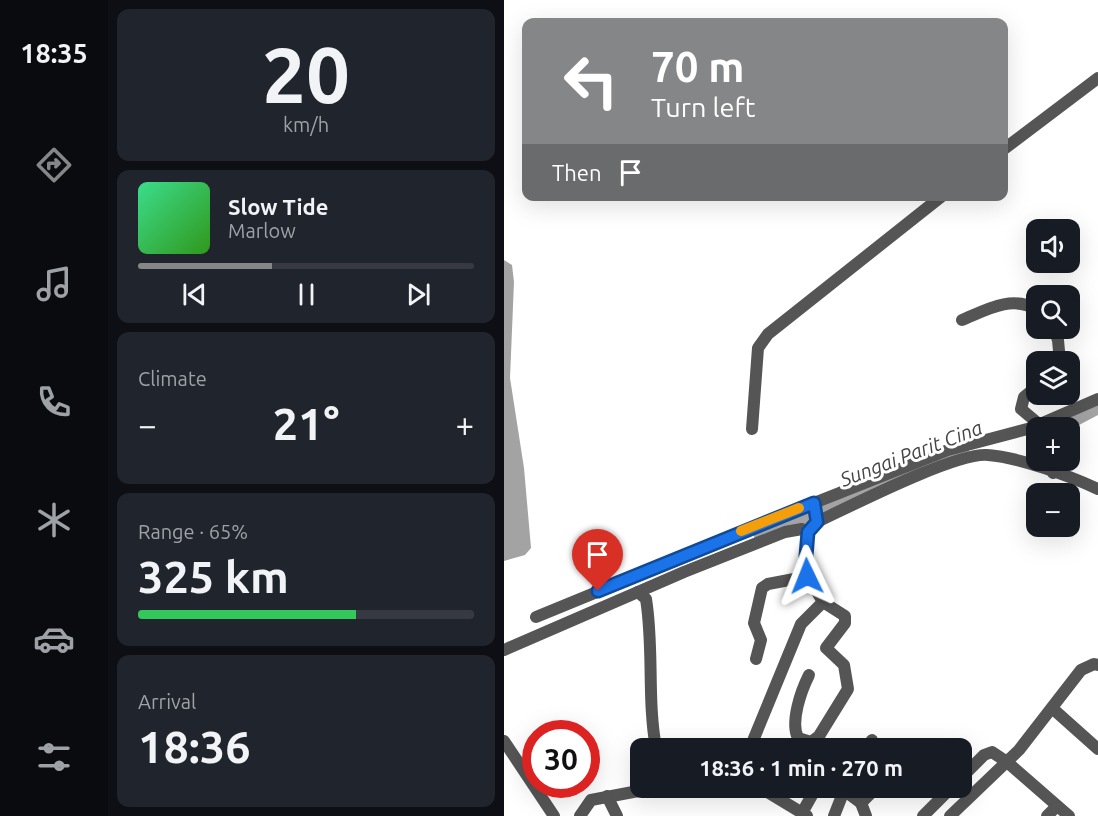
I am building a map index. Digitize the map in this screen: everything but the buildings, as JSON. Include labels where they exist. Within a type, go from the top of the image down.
[{"type":"street","points":[[1008,146],[1098,78]]},
{"type":"street","points":[[752,429],[758,348],[768,334],[936,201]]},
{"type":"street","points":[[962,320],[1004,304],[1017,302],[1026,305]]},
{"type":"street","points":[[1026,396],[1021,409],[1033,417]]},
{"type":"street","points":[[1061,417],[1098,399]]},
{"type":"street","points":[[536,617],[948,450],[1026,430]]},
{"type":"street","points":[[504,650],[638,592],[794,529],[813,526],[905,482],[970,456],[987,454],[1026,462]]},
{"type":"street","points":[[1062,471],[1098,489]]},
{"type":"street","points":[[809,675],[803,688],[795,730],[798,738],[811,742],[819,736],[848,689],[844,665],[826,648],[845,623],[845,616],[823,602],[810,576],[806,556],[813,526],[814,504]]},
{"type":"street","points":[[756,659],[761,640],[754,623],[762,588],[768,584],[810,576]]},
{"type":"street","points":[[638,592],[646,599],[649,620],[651,724],[654,738]]},
{"type":"street","points":[[754,738],[801,624],[823,602]]},
{"type":"street","points":[[950,816],[1007,762],[1081,670],[1094,664],[1098,665]]},
{"type":"street","points":[[1052,708],[1098,748]]},
{"type":"street","points":[[504,741],[555,816]]},
{"type":"street","points":[[972,767],[987,753],[996,754],[1069,816]]},
{"type":"street","points":[[580,816],[591,800],[630,792]]},
{"type":"street","points":[[607,796],[617,816]]},
{"type":"street","points":[[778,798],[805,814],[812,798]]},
{"type":"street","points":[[834,816],[841,798]]},
{"type":"street","points":[[855,798],[861,803],[866,816]]},
{"type":"street","points":[[861,803],[866,798]]},
{"type":"street","points":[[923,816],[941,798]]},
{"type":"street","points":[[1047,816],[1057,806]]},
{"type":"shaded area","points":[[504,260],[512,265],[514,282],[510,378],[524,468],[531,548],[525,555],[504,561]]},
{"type":"waterway","name":"Sungai Parit Cina","points":[[1079,417],[1098,407]]},
{"type":"waterway","name":"Sungai Parit Cina","points":[[761,535],[962,451]]},
{"type":"slow traffic","points":[[741,531],[799,508]]},
{"type":"route","points":[[598,591],[814,503],[817,522],[808,532],[806,556],[810,576],[807,576]]}]
